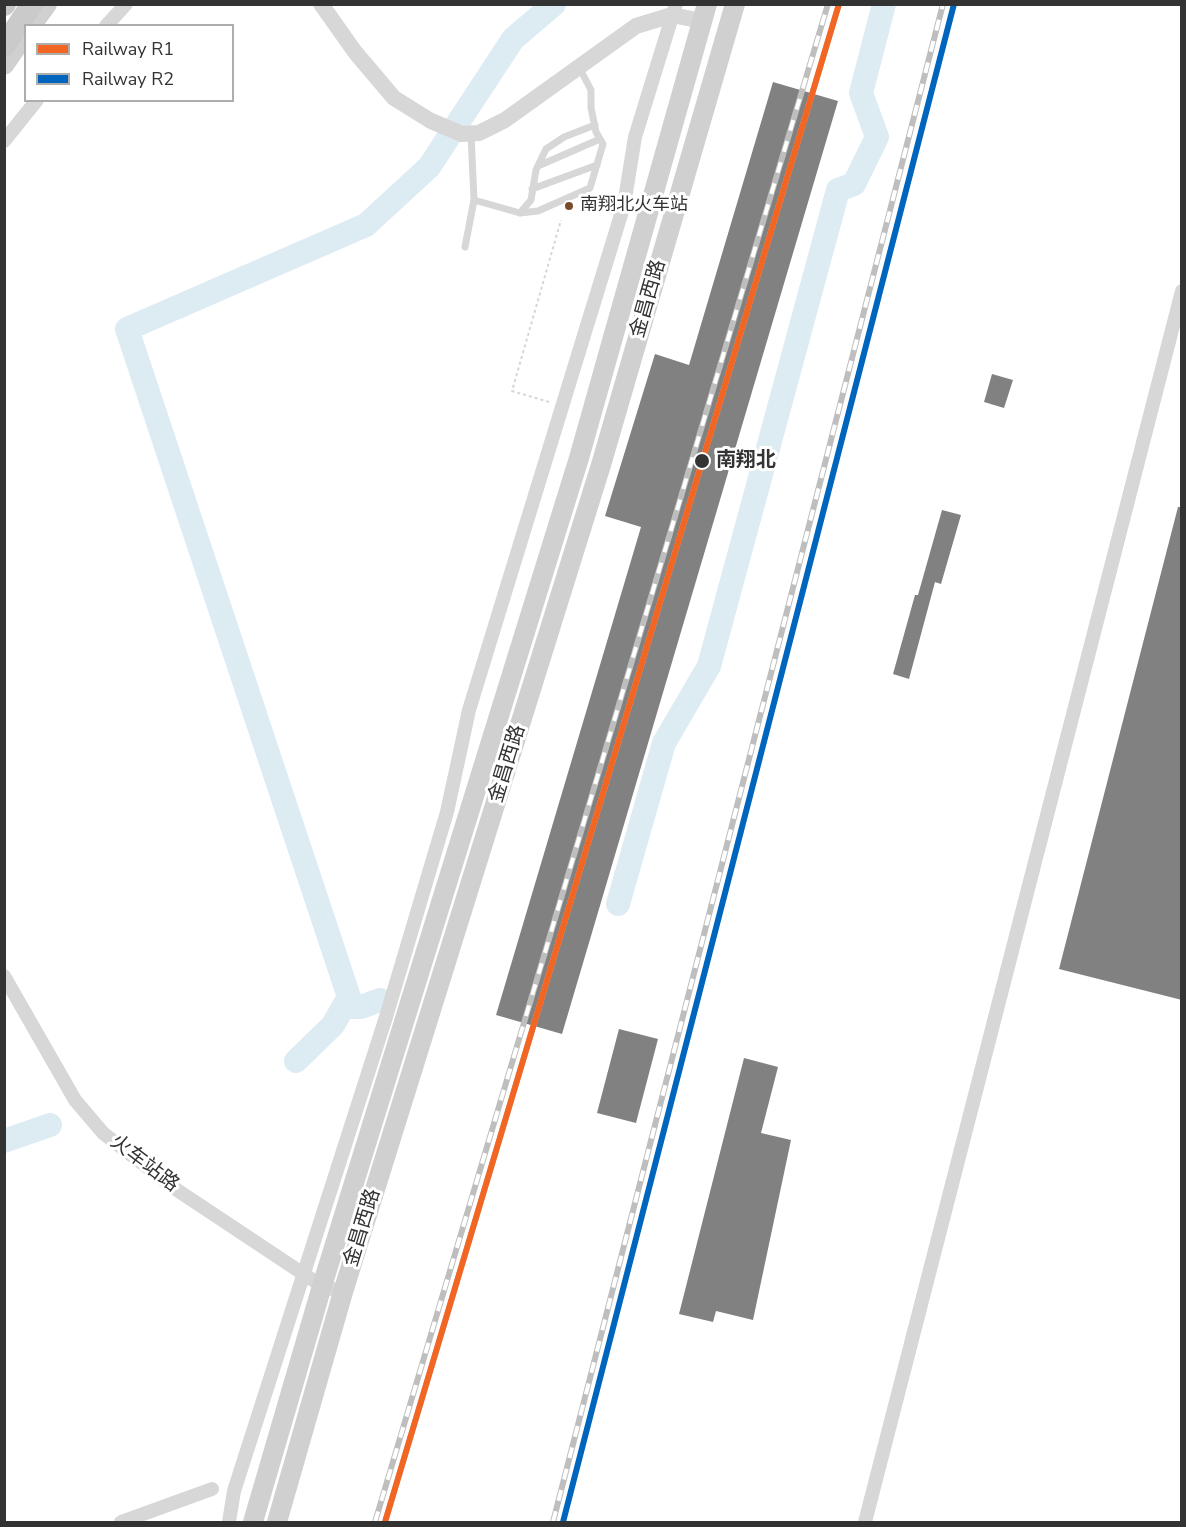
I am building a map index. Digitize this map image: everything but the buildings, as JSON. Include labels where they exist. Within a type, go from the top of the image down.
[{"type":"main road","points":[[4,46],[32,4]]},
{"type":"main road","points":[[32,24],[47,4]]},
{"type":"main road","name":"金昌西路","points":[[277,1522],[343,1292],[600,465],[735,4]]},
{"type":"main road","name":"金昌西路","points":[[253,1522],[322,1286],[579,458],[705,13]]},
{"type":"main road","points":[[4,65],[24,36]]},
{"type":"street","points":[[108,24],[126,4]]},
{"type":"street","points":[[321,4],[355,52],[394,98],[431,121],[466,134],[479,133],[505,120],[636,26],[674,10],[705,13]]},
{"type":"street","points":[[230,1522],[234,1491],[302,1273],[386,1017],[444,823],[469,710],[624,205],[635,137],[674,10]]},
{"type":"street","points":[[4,141],[35,102]]},
{"type":"street","points":[[865,1522],[1182,291]]},
{"type":"street","name":"火车站路","points":[[4,976],[75,1100],[103,1133],[174,1188],[302,1273],[322,1286],[343,1292]]},
{"type":"street","points":[[121,1522],[212,1489]]},
{"type":"lane","points":[[474,200],[520,213],[538,211],[590,188],[603,144],[591,108],[591,90],[579,67]]},
{"type":"lane","points":[[520,213],[531,200],[538,166],[546,148],[564,136],[595,125]]},
{"type":"lane","points":[[465,247],[474,200],[466,134]]},
{"type":"lane","points":[[538,166],[600,139]]},
{"type":"lane","points":[[532,189],[597,165]]},
{"type":"path","points":[[552,403],[512,391],[561,220]]},
{"type":"waterway","points":[[296,1061],[333,1025],[349,997],[127,329],[366,225],[429,167],[513,39],[554,4]]},
{"type":"waterway","points":[[618,904],[664,743],[709,666],[838,190],[854,184],[877,137],[861,93],[884,4]]},
{"type":"waterway","points":[[343,1007],[361,1007],[380,1000]]},
{"type":"waterway","points":[[4,1141],[50,1125]]},
{"type":"railway","points":[[375,1522],[828,4]]},
{"type":"railway","points":[[385,1522],[839,4]]},
{"type":"railway","points":[[553,1522],[943,4]]},
{"type":"rail line","name":"R1","points":[[385,1522],[839,4]]},
{"type":"rail line","name":"R2","points":[[563,1522],[954,4]]},
{"type":"place","name":"南翔北火车站","points":[[569,206]]},
{"type":"place","name":"南翔北","points":[[702,461]]}]
